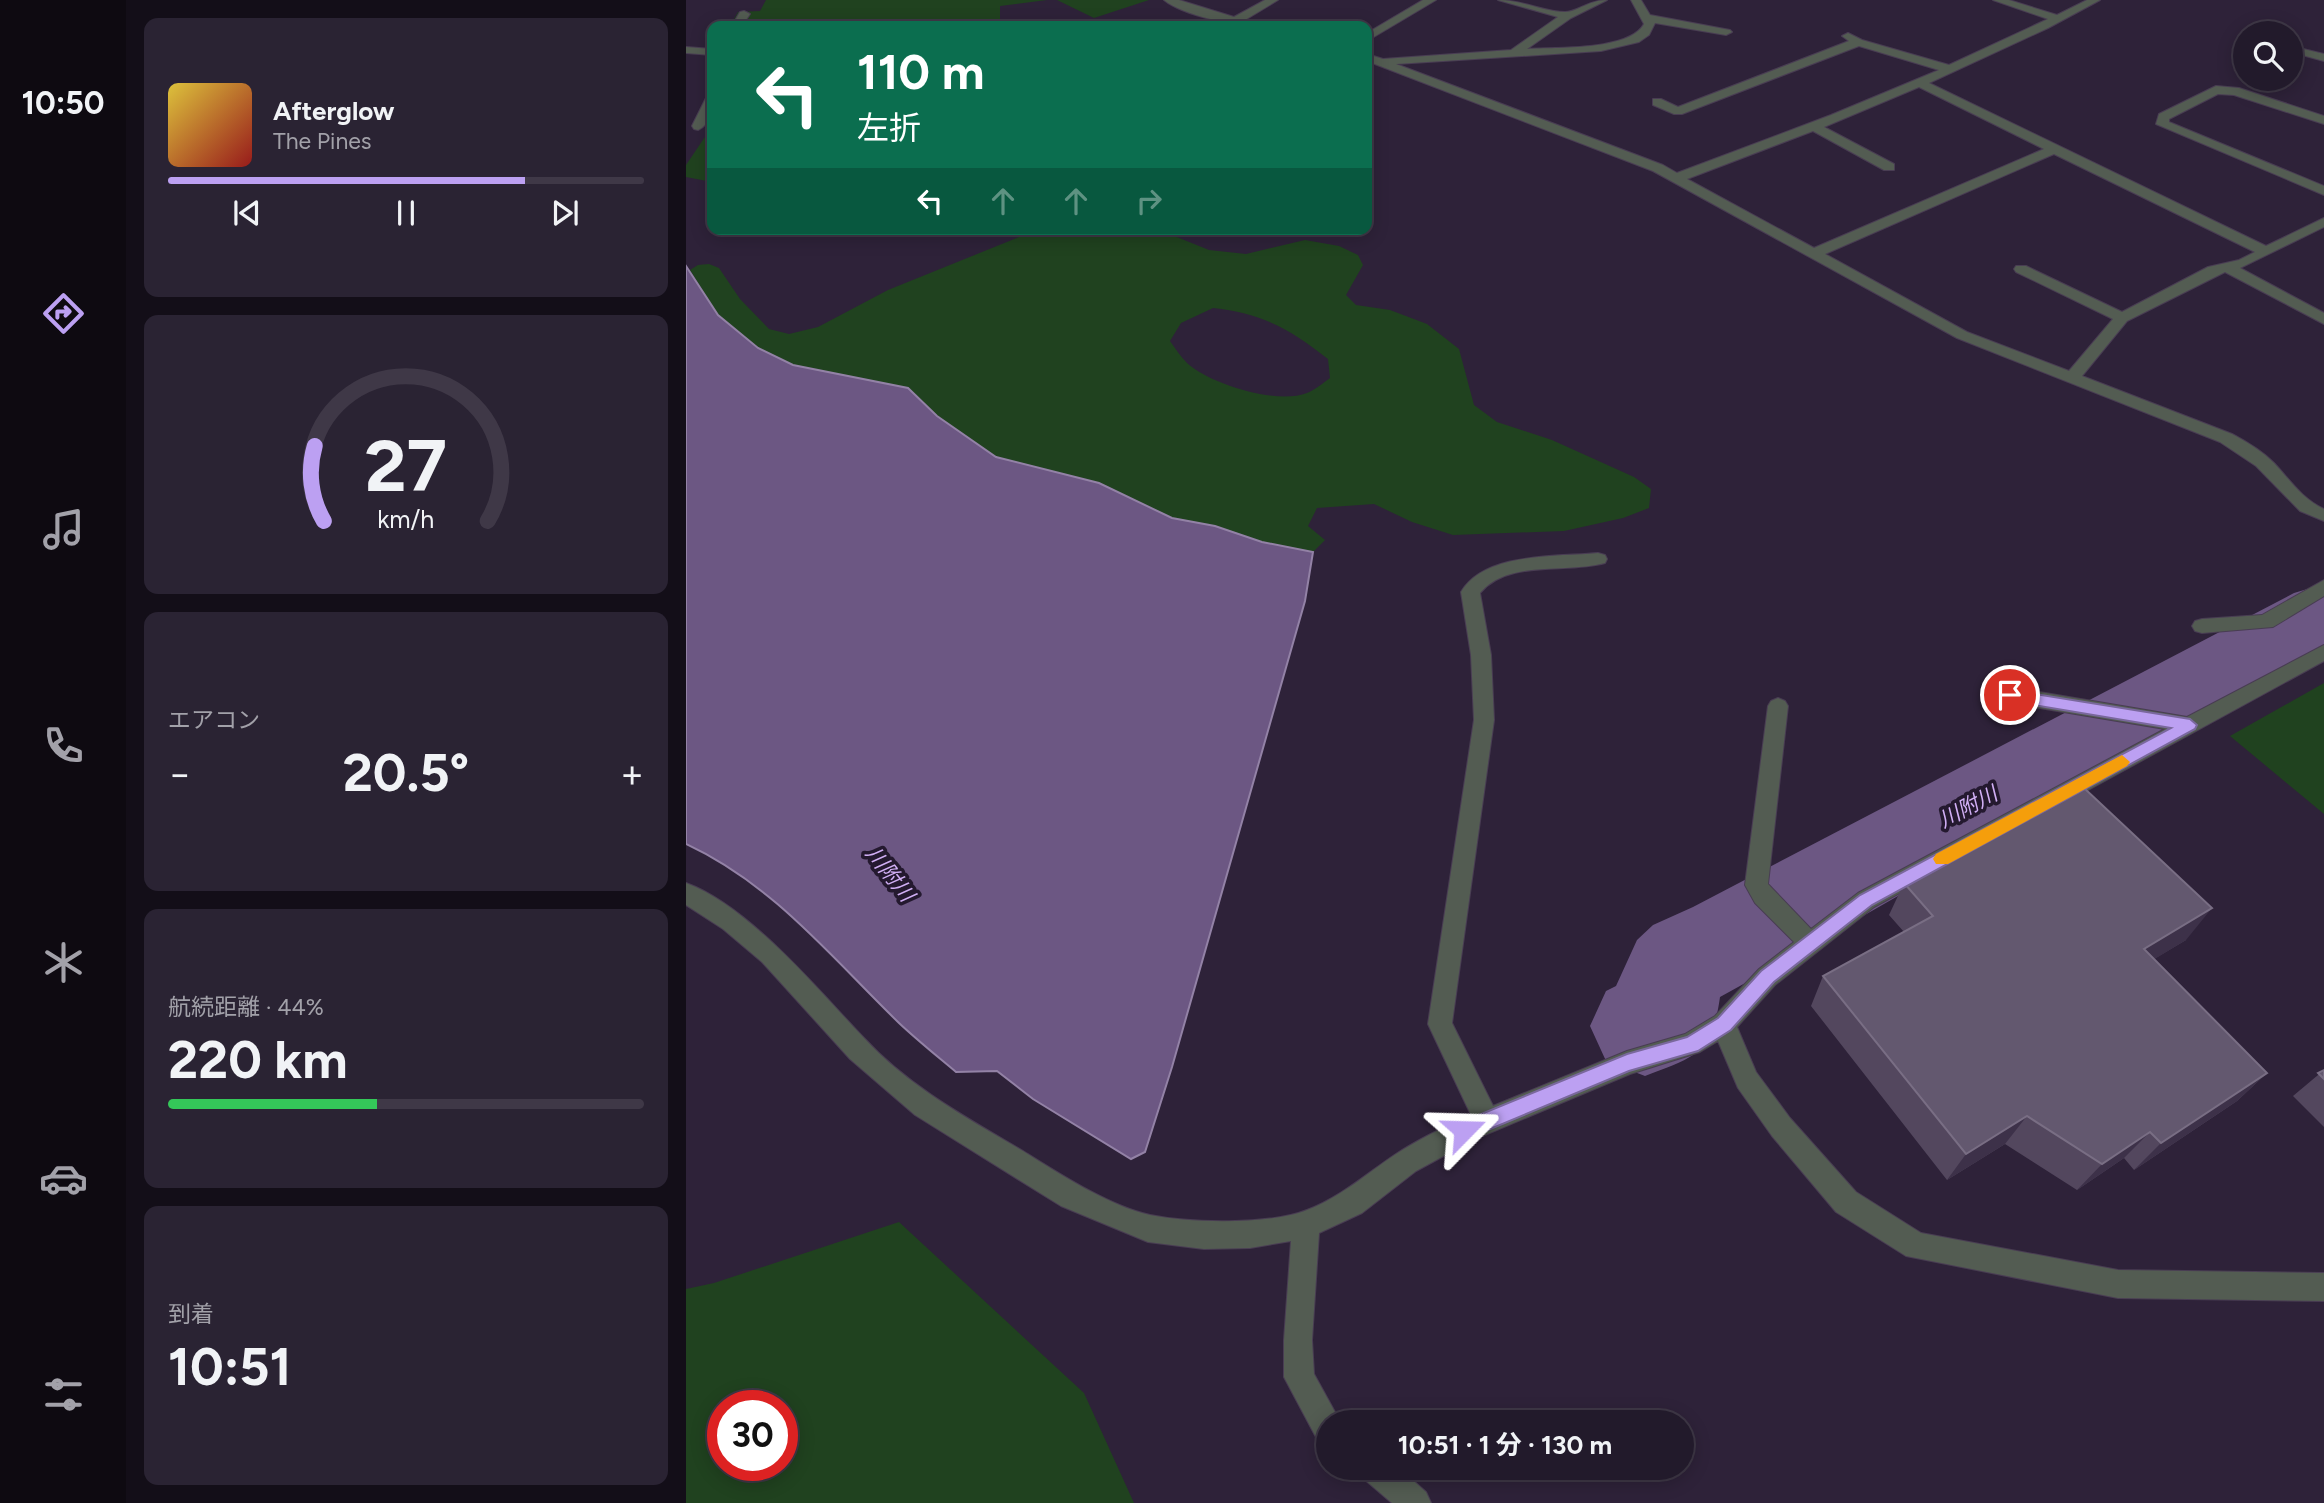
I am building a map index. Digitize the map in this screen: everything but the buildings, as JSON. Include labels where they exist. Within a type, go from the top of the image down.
[{"type":"street","points":[[1169,0],[1235,21],[1273,0]]},
{"type":"street","points":[[1372,35],[1431,0]]},
{"type":"street","points":[[1503,0],[1567,16]]},
{"type":"street","points":[[1514,54],[1567,16],[1602,0]]},
{"type":"street","points":[[1373,59],[1514,54],[1622,45],[1645,33],[1650,24],[1636,0]]},
{"type":"street","points":[[1998,0],[2057,18]]},
{"type":"street","points":[[1676,178],[1815,127],[1919,83],[2095,0]]},
{"type":"street","points":[[740,21],[744,14]]},
{"type":"street","points":[[1647,18],[1726,32]]},
{"type":"street","points":[[1842,32],[1858,42],[1949,69]]},
{"type":"street","points":[[1657,102],[1678,111],[1858,42]]},
{"type":"street","points":[[686,50],[707,51]]},
{"type":"street","points":[[2303,52],[2324,58]]},
{"type":"street","points":[[1373,59],[1658,168],[1962,335],[2226,438],[2247,449],[2267,466],[2296,501],[2324,515]]},
{"type":"street","points":[[1919,83],[2266,252]]},
{"type":"street","points":[[2324,120],[2235,91],[2216,90],[2163,117],[2162,124],[2324,191]]},
{"type":"street","points":[[698,126],[707,107]]},
{"type":"street","points":[[1815,127],[1889,167]]},
{"type":"street","points":[[1814,253],[2054,149]]},
{"type":"street","points":[[2073,377],[2122,318],[2213,270],[2244,263],[2324,222]]},
{"type":"street","points":[[2227,267],[2324,319]]},
{"type":"street","points":[[2021,269],[2122,318]]},
{"type":"street","points":[[1488,1121],[1440,1024],[1484,720],[1486,683],[1483,651],[1470,592],[1481,579],[1501,569],[1598,559]]},
{"type":"street","points":[[2202,626],[2266,622],[2324,587]]},
{"type":"street","points":[[686,893],[731,922],[769,955],[859,1051],[914,1098],[1071,1196],[1148,1228],[1204,1235],[1250,1234],[1306,1224],[1352,1203],[1407,1161],[1464,1130],[1627,1063],[1691,1044],[1724,1024],[1768,976],[1866,900],[2324,652]]},
{"type":"street","points":[[2010,695],[2190,725]]},
{"type":"street","points":[[1778,706],[1756,885],[1763,896],[1809,942]]},
{"type":"street","points":[[1724,1024],[1747,1080],[1781,1126],[1846,1202],[1916,1246],[2118,1284],[2324,1287]]},
{"type":"street","points":[[1306,1224],[1298,1340],[1299,1377],[1318,1410]]},
{"type":"street","points":[[1389,1480],[1415,1503]]},
{"type":"green space","points":[[766,0],[1047,0],[1000,6],[1000,21],[733,21],[738,12],[760,11]]},
{"type":"green space","points":[[1057,0],[1149,0],[1094,18]]},
{"type":"green space","points":[[707,96],[707,125],[696,117]]},
{"type":"green space","points":[[707,134],[707,181],[686,177],[686,165]]},
{"type":"green space","points":[[1024,235],[1172,235],[1209,250],[1246,254],[1305,240],[1339,246],[1358,255],[1363,265],[1346,295],[1356,305],[1390,310],[1427,324],[1459,349],[1474,405],[1497,422],[1552,440],[1634,477],[1651,489],[1649,508],[1623,518],[1564,531],[1453,535],[1412,522],[1374,504],[1317,508],[1308,526],[1325,540],[1313,552],[1262,542],[1215,526],[1172,518],[1099,483],[996,457],[937,416],[908,388],[793,365],[758,348],[718,315],[690,270],[698,265],[709,264],[719,268],[740,299],[769,329],[789,334],[818,327],[888,290]],"holes":[[[1213,308],[1246,314],[1288,331],[1328,359],[1330,378],[1307,393],[1294,396],[1244,390],[1198,371],[1185,361],[1170,341],[1181,323]]]},
{"type":"green space","points":[[2324,683],[2324,814],[2230,736]]},
{"type":"green space","points":[[899,1222],[1084,1393],[1134,1503],[686,1503],[686,1289],[714,1283]]},
{"type":"water","points":[[686,266],[718,315],[758,348],[793,365],[908,388],[937,416],[996,457],[1099,483],[1172,518],[1215,526],[1262,542],[1313,552],[1305,601],[1172,1067],[1145,1152],[1131,1159],[1033,1099],[997,1071],[956,1072],[899,1023],[774,901],[718,861],[686,844]]},
{"type":"waterway","name":"川附川","points":[[1645,1026],[1663,1016],[1675,973],[1690,958],[1730,939],[2324,614]]},
{"type":"slow traffic","points":[[1942,859],[2122,762]]},
{"type":"route","points":[[1464,1130],[1627,1063],[1691,1044],[1724,1024],[1768,976],[1866,900],[2190,725],[2010,695]]}]
